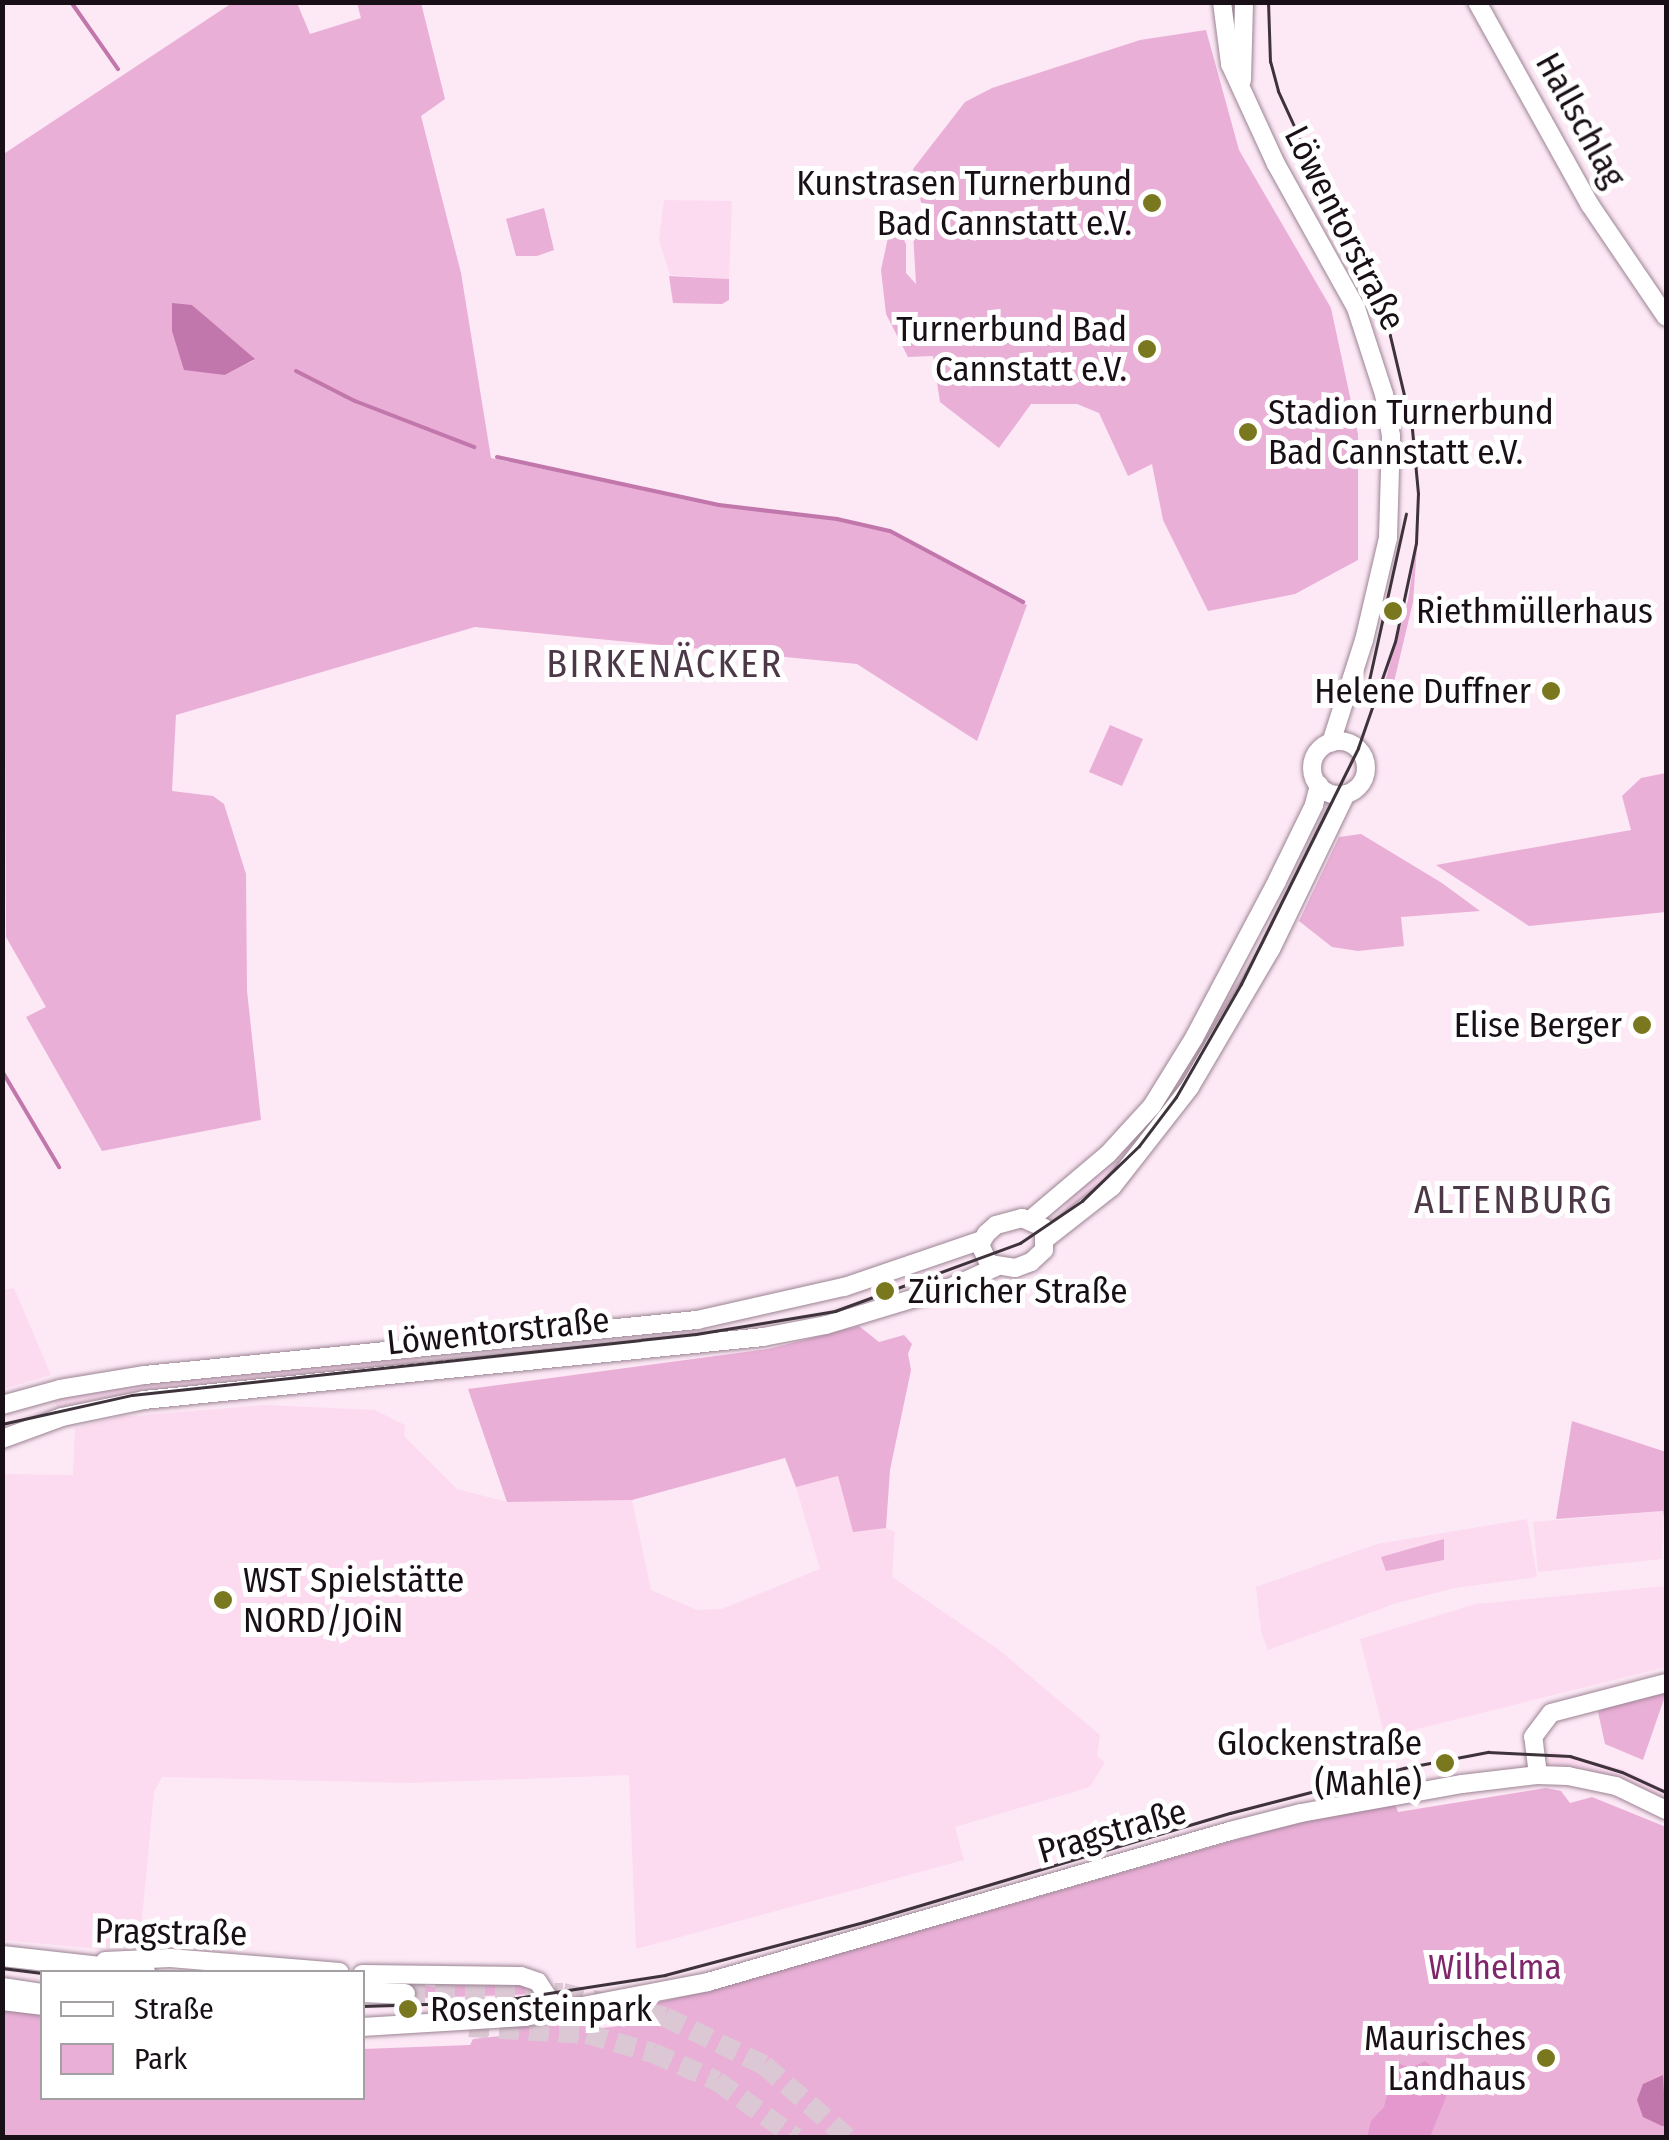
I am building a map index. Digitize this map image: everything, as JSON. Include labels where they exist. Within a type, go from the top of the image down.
[{"type":"main road","name":"Löwentorstraße","points":[[2,1405],[60,1389],[146,1375],[697,1320],[844,1287],[982,1240],[996,1225],[1031,1219],[1122,1141],[1161,1092],[1277,881],[1314,805],[1318,785],[1314,759],[1330,743],[1388,538],[1392,468],[1384,394],[1356,308],[1276,164],[1230,64],[1222,2]]},
{"type":"main road","name":"Löwentorstraße","points":[[1242,86],[1244,2]]},
{"type":"main road","name":"Hallschlag","points":[[1477,2],[1590,205],[1666,318]]},
{"type":"main road","name":"Löwentorstraße","points":[[2,1439],[62,1417],[144,1400],[764,1337],[826,1325],[954,1286],[996,1267],[1016,1268],[1032,1262],[1044,1250],[1047,1238],[1112,1187],[1190,1087],[1272,949],[1346,794],[1359,786],[1366,772],[1362,753],[1350,744],[1346,730],[1346,694]]},
{"type":"main road","points":[[1330,743],[1350,744]]},
{"type":"main road","points":[[1318,785],[1329,793],[1346,794]]},
{"type":"main road","points":[[1031,1219],[1044,1228],[1047,1238]]},
{"type":"main road","points":[[982,1240],[984,1258],[996,1267]]},
{"type":"main road","points":[[1538,1775],[1533,1737],[1551,1714],[1666,1683]]},
{"type":"main road","name":"Pragstraße","points":[[365,2027],[451,2024],[580,2009],[708,1982],[1301,1812],[1538,1775],[1616,1786],[1666,1810]]},
{"type":"main road","name":"Pragstraße","points":[[2,1956],[62,1963],[170,1958],[315,1970]]},
{"type":"main road","points":[[62,1963],[127,1970]]},
{"type":"main road","points":[[365,1974],[521,1976],[538,1982],[555,2006],[580,2009]]},
{"type":"main road","points":[[2,1988],[40,1994]]},
{"type":"main road","points":[[365,1992],[406,1994]]},
{"type":"main road","points":[[2,2001],[40,2006]]},
{"type":"shaded area","points":[[664,200],[732,201],[729,279],[670,275],[659,240]]},
{"type":"shaded area","points":[[172,303],[192,305],[255,359],[225,375],[184,370],[172,331]]},
{"type":"shaded area","points":[[1247,981],[1187,1085],[1132,1160],[1067,1216],[1065,1200],[1095,1172],[1231,985]]},
{"type":"shaded area","points":[[14,1288],[51,1375],[3,1389],[3,1290]]},
{"type":"shaded area","points":[[420,1354],[413,1367],[58,1412],[55,1400],[132,1385]]},
{"type":"shaded area","points":[[264,1405],[375,1410],[405,1425],[404,1436],[457,1489],[507,1502],[632,1500],[651,1590],[697,1610],[722,1609],[820,1569],[796,1487],[838,1476],[853,1531],[886,1528],[895,1532],[892,1577],[998,1649],[1100,1735],[1097,1756],[1105,1762],[1090,1787],[955,1827],[964,1860],[636,1949],[629,1775],[409,1783],[162,1777],[154,1792],[140,1939],[100,1949],[3,1940],[3,1474],[73,1475],[75,1428],[120,1417]]},
{"type":"shaded area","points":[[1664,1511],[1662,1559],[1538,1572],[1533,1522]]},
{"type":"shaded area","points":[[1527,1519],[1537,1577],[1455,1588],[1397,1603],[1268,1650],[1261,1631],[1256,1587],[1377,1544]]},
{"type":"shaded area","points":[[1666,1586],[1666,1667],[1385,1737],[1360,1639],[1476,1604]]},
{"type":"shaded area","points":[[1551,1751],[1623,1769],[1666,1790],[1666,1802],[1549,1763]]},
{"type":"shaded area","points":[[533,1994],[528,2009],[421,2017],[428,2002]]},
{"type":"shaded area","points":[[1425,2061],[1452,2082],[1430,2137],[1367,2137],[1371,2121],[1384,2107],[1395,2062],[1411,2068]]},
{"type":"shaded area","points":[[1663,2075],[1666,2126],[1643,2117],[1637,2100],[1643,2084]]},
{"type":"green space","points":[[232,3],[297,3],[310,34],[361,18],[357,3],[421,3],[445,99],[421,116],[461,273],[491,458],[719,506],[838,520],[890,532],[1027,605],[977,741],[857,664],[475,627],[176,715],[172,791],[213,796],[224,804],[246,874],[247,991],[261,1120],[102,1151],[26,1017],[46,1007],[6,937],[2,155]],"holes":[[[182,305],[192,305],[254,360],[225,375]]]},
{"type":"green space","name":"Turnerbund Bad Cannstatt e.V.","points":[[1206,30],[1239,150],[1331,308],[1358,434],[1358,560],[1295,594],[1208,611],[1163,520],[1152,464],[1128,476],[1099,413],[1077,404],[1031,404],[999,448],[940,402],[933,356],[908,357],[886,314],[881,270],[890,228],[896,223],[906,244],[906,273],[916,284],[913,232],[922,206],[913,169],[965,102],[992,88],[1140,40]]},
{"type":"green space","points":[[544,208],[554,250],[537,256],[516,256],[506,219]]},
{"type":"green space","points":[[669,276],[729,279],[729,300],[722,304],[673,303]]},
{"type":"green space","points":[[1418,534],[1413,602],[1389,703],[1380,699],[1408,600]]},
{"type":"green space","points":[[1110,725],[1143,739],[1122,786],[1089,772]]},
{"type":"green space","points":[[1666,773],[1666,912],[1529,926],[1436,865],[1631,830],[1622,796],[1641,778]]},
{"type":"green space","points":[[1361,834],[1480,911],[1401,917],[1404,946],[1358,951],[1332,947],[1299,921],[1339,837]]},
{"type":"green space","points":[[859,1326],[879,1342],[904,1335],[912,1344],[908,1354],[911,1370],[890,1470],[886,1528],[853,1532],[838,1476],[796,1487],[785,1458],[632,1500],[507,1502],[468,1389],[768,1349]]},
{"type":"green space","points":[[1572,1421],[1666,1452],[1666,1529],[1663,1511],[1556,1519]]},
{"type":"green space","points":[[1444,1539],[1444,1560],[1386,1571],[1381,1557]]},
{"type":"green space","points":[[1666,1693],[1643,1760],[1605,1744],[1598,1712]]},
{"type":"green space","name":"Wilhelma","points":[[1546,1788],[1561,1791],[1570,1803],[1592,1797],[1666,1827],[1666,2137],[3,2138],[3,2009],[40,2014],[40,2100],[365,2100],[365,2049],[470,2045],[473,2039],[500,2036],[513,2026],[557,2020],[602,2028],[628,2025],[621,2010],[709,1991],[1288,1825],[1395,1804],[1398,1812]]},
{"type":"green space","points":[[530,1983],[538,1994],[418,1998],[418,1985],[449,1989],[454,1985]]},
{"type":"waterway","points":[[71,2],[118,69]]},
{"type":"waterway","points":[[296,371],[355,401],[474,447]]},
{"type":"waterway","points":[[497,457],[719,505],[837,519],[890,531],[1023,602]]},
{"type":"waterway","points":[[2,1071],[59,1167]]},
{"type":"tunnel","points":[[405,1994],[563,1993],[665,2017],[764,2065],[848,2138]]},
{"type":"tunnel","points":[[469,2027],[587,2034],[653,2053],[717,2081],[796,2138]]},
{"type":"tram line","points":[[2,1424],[132,1395],[696,1334],[835,1311],[1020,1243],[1082,1201],[1139,1146],[1176,1097],[1241,984],[1358,748],[1395,642],[1416,543],[1418,494],[1412,429],[1390,336],[1278,91],[1270,62],[1268,2]]},
{"type":"tram line","points":[[1368,685],[1406,514]]},
{"type":"tram line","points":[[365,2006],[491,2002],[665,1975],[864,1922],[1230,1813],[1404,1768],[1488,1752],[1570,1756],[1622,1772],[1666,1792]]},
{"type":"tram line","points":[[2,1968],[40,1973]]},
{"type":"place","name":"Kunstrasen Turnerbund Bad Cannstatt e.V.","points":[[1152,203]]},
{"type":"place","name":"Turnerbund Bad Cannstatt e.V.","points":[[1147,349]]},
{"type":"place","name":"Stadion Turnerbund Bad Cannstatt e.V.","points":[[1248,432]]},
{"type":"place","name":"Riethmüllerhaus","points":[[1393,611]]},
{"type":"place","name":"Helene Duffner","points":[[1551,691]]},
{"type":"place","name":"Elise Berger","points":[[1642,1025]]},
{"type":"place","name":"Züricher Straße","points":[[885,1291]]},
{"type":"place","name":"WST Spielstätte NORD/JOiN","points":[[223,1600]]},
{"type":"place","name":"Glockenstraße (Mahle)","points":[[1445,1763]]},
{"type":"place","name":"Rosensteinpark","points":[[408,2009]]},
{"type":"place","name":"Maurisches Landhaus","points":[[1546,2058]]},
{"type":"district","name":"BIRKENÄCKER","points":[[665,665]]},
{"type":"district","name":"ALTENBURG","points":[[1514,1201]]}]
